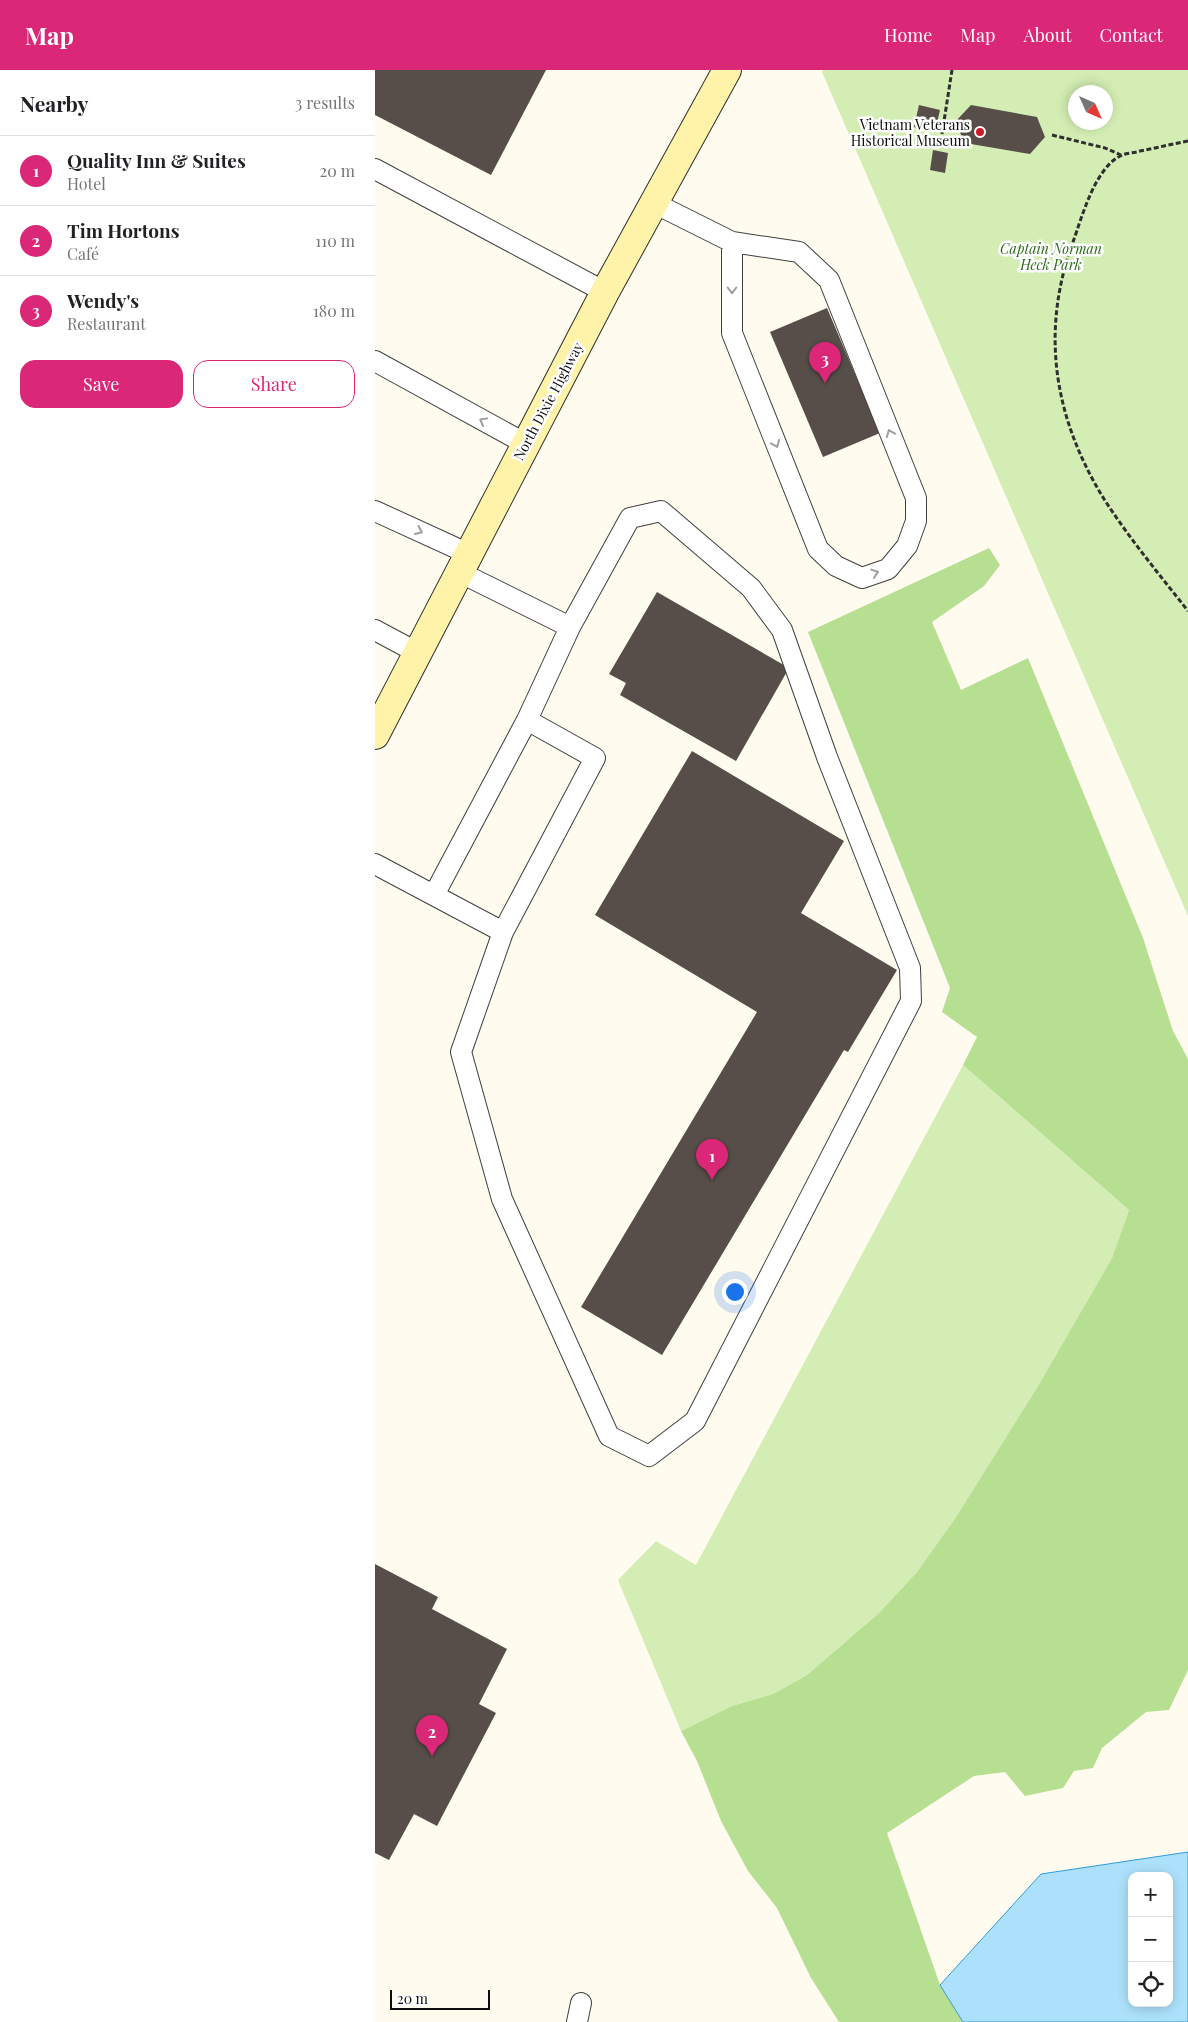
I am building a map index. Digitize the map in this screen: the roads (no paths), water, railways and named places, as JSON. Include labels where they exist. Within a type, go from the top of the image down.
[{"type":"main road","name":"North Dixie Highway","points":[[375,735],[605,292],[727,70]]},
{"type":"lane","points":[[375,170],[605,292]]},
{"type":"lane","points":[[655,203],[732,242],[799,252],[829,280],[916,498],[916,521],[907,546],[888,569],[862,578],[836,566],[818,549],[732,333],[732,242]]},
{"type":"lane","points":[[375,362],[526,444]]},
{"type":"lane","points":[[375,511],[570,627]]},
{"type":"lane","points":[[434,896],[527,720],[570,627],[630,518],[661,511],[751,588],[782,630],[827,757],[910,968],[911,1001],[695,1421],[649,1456],[609,1436],[502,1198],[461,1052],[503,932],[595,758],[527,720]]},
{"type":"lane","points":[[375,630],[418,653]]},
{"type":"lane","points":[[375,864],[503,932]]},
{"type":"water","points":[[1188,1852],[1188,2022],[963,2022],[940,1985],[1041,1874]]},
{"type":"place","name":"Vietnam Veterans Historical Museum","points":[[980,132]]},
{"type":"place","name":"Wendy's","points":[[825,383]]},
{"type":"place","name":"Quality Inn & Suites","points":[[712,1180]]},
{"type":"place","name":"Tim Hortons","points":[[432,1756]]},
{"type":"park label","name":"Captain Norman Heck Park","points":[[1051,256]]}]
